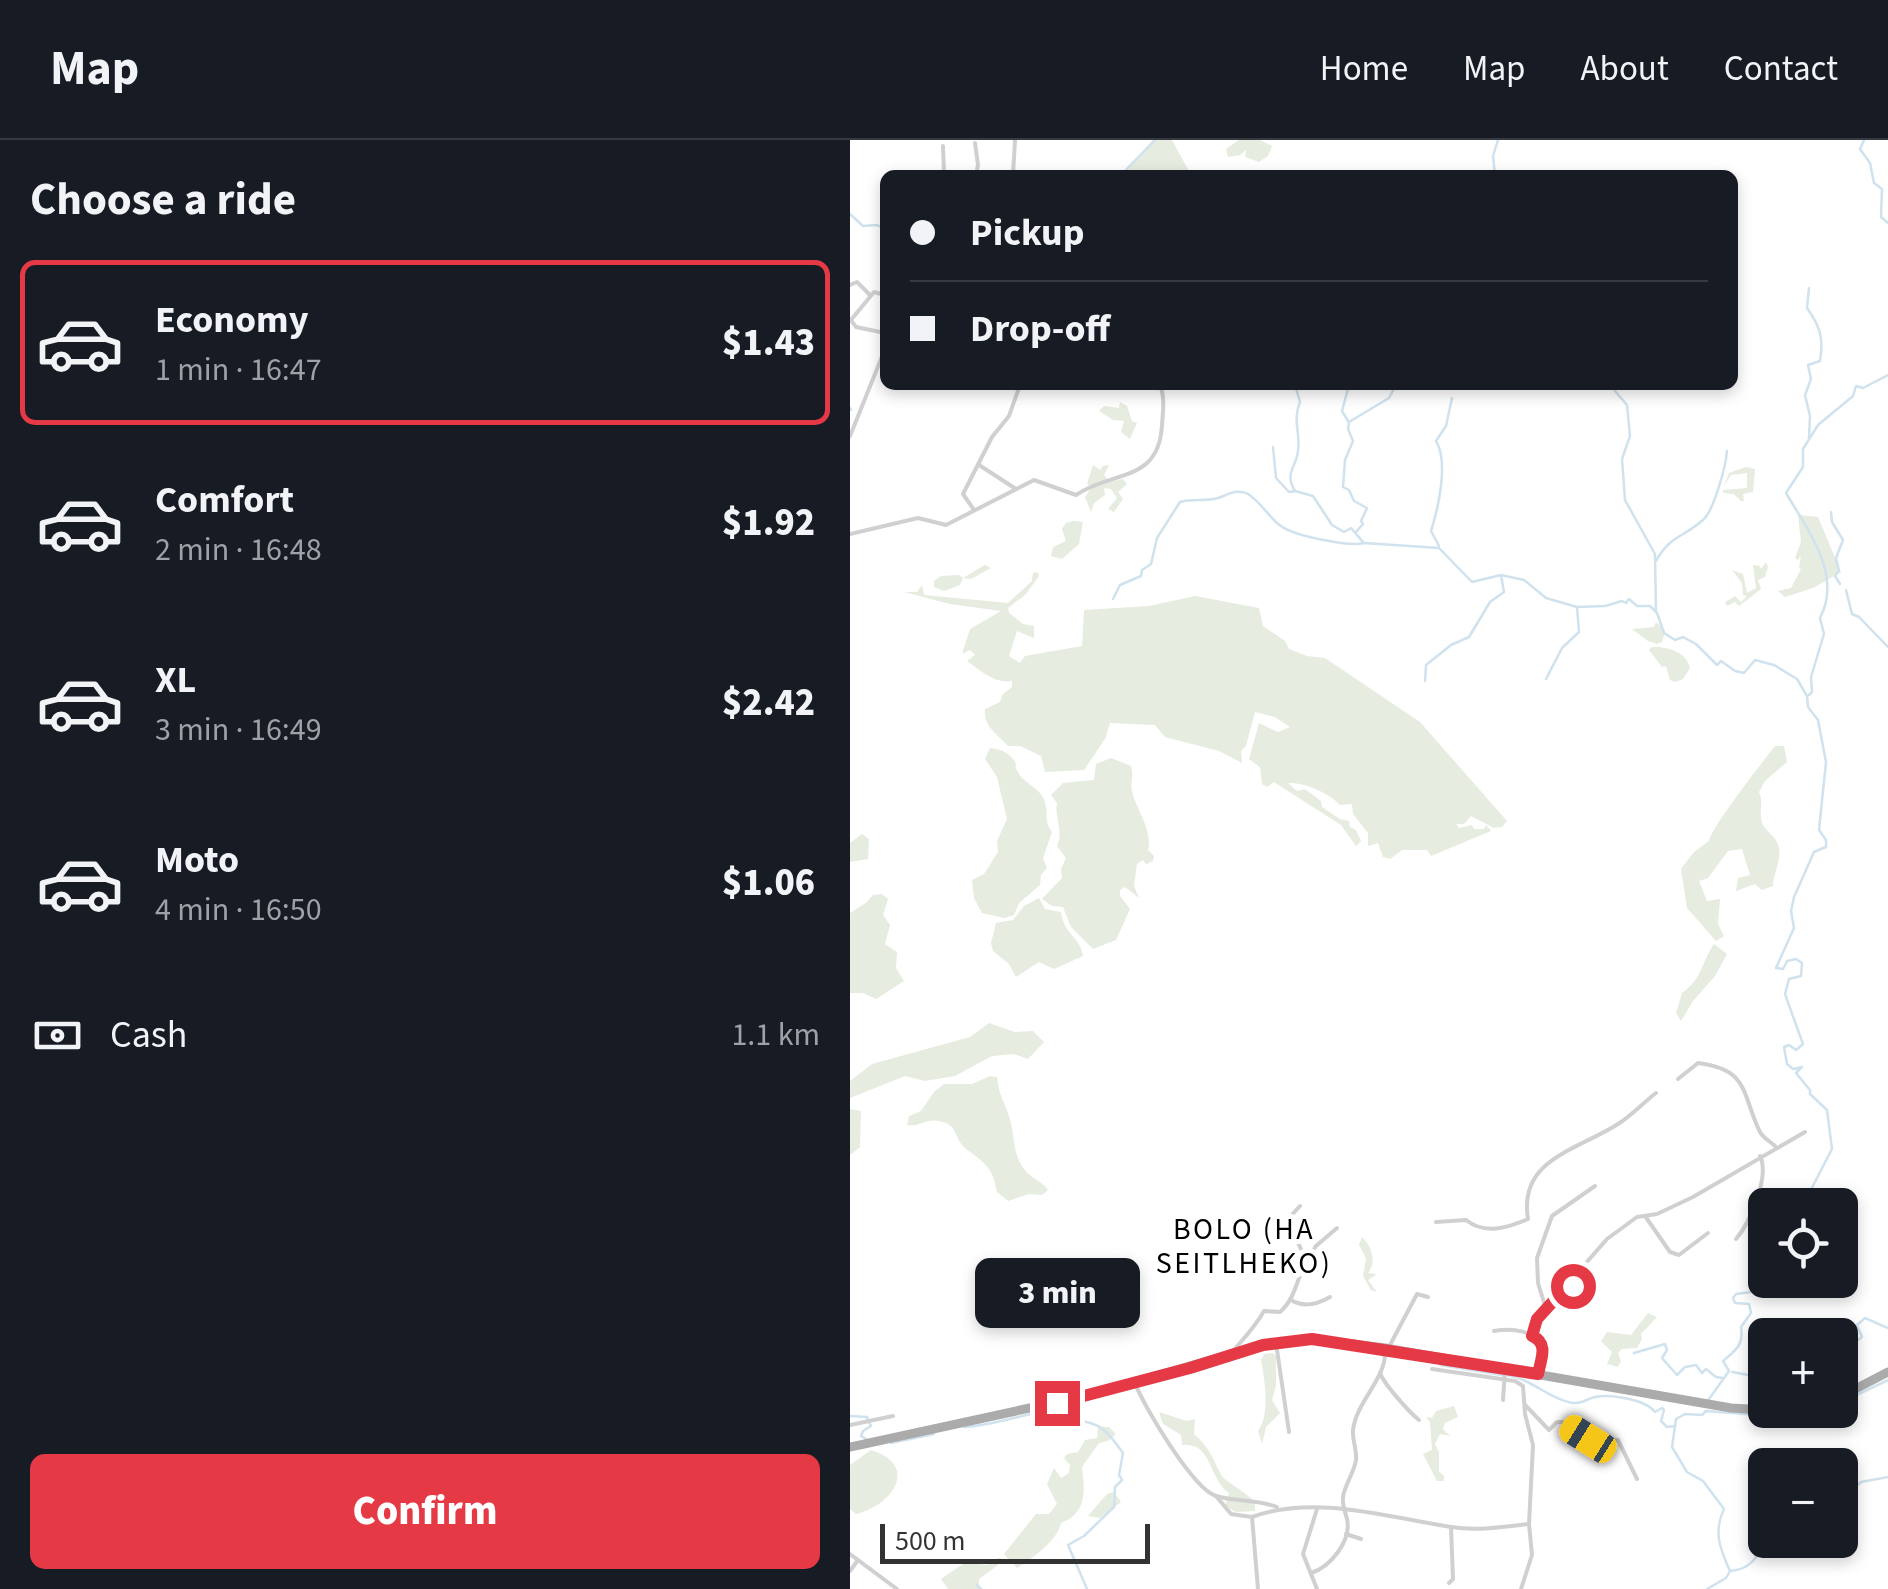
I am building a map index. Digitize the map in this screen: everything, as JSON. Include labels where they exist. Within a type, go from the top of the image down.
[{"type":"main road","points":[[850,1446],[1057,1403],[1276,1342],[1312,1339],[1385,1348],[1504,1374],[1538,1374],[1748,1409]]},
{"type":"main road","points":[[1858,1387],[1888,1372]]},
{"type":"street","points":[[1012,170],[1014,140]]},
{"type":"street","points":[[975,142],[977,170]]},
{"type":"street","points":[[943,146],[944,170]]},
{"type":"street","points":[[850,285],[857,282],[870,295]]},
{"type":"street","points":[[880,292],[876,290],[870,295],[850,320],[856,327],[880,332]]},
{"type":"street","points":[[850,436],[880,359]]},
{"type":"street","points":[[974,510],[962,494],[992,437],[1012,410],[1018,390]]},
{"type":"street","points":[[850,534],[918,518],[946,526],[1038,479],[1076,495],[1103,482],[1134,475],[1161,445],[1162,390]]},
{"type":"street","points":[[980,464],[1016,489]]},
{"type":"street","points":[[1678,1079],[1698,1063],[1725,1070],[1746,1090],[1759,1131],[1775,1146]]},
{"type":"street","points":[[1436,1222],[1466,1220],[1484,1229],[1528,1219],[1525,1197],[1544,1167],[1616,1126],[1656,1094]]},
{"type":"street","points":[[1532,1336],[1537,1319],[1607,1239],[1637,1217],[1657,1214],[1693,1197],[1805,1132]]},
{"type":"street","points":[[1736,1239],[1750,1220],[1761,1186],[1764,1161],[1760,1156]]},
{"type":"street","points":[[1546,1309],[1536,1258],[1552,1216],[1595,1186]]},
{"type":"street","points":[[1300,1206],[1288,1219],[1306,1261]]},
{"type":"street","points":[[1645,1216],[1670,1252],[1679,1254],[1708,1232]]},
{"type":"street","points":[[1233,1354],[1264,1312],[1280,1312],[1292,1300],[1294,1283],[1306,1261],[1337,1228]]},
{"type":"street","points":[[1569,1284],[1593,1291],[1598,1297]]},
{"type":"street","points":[[1311,1573],[1329,1564],[1346,1534],[1348,1520],[1342,1509],[1355,1465],[1354,1425],[1385,1362],[1385,1348],[1400,1332],[1417,1294],[1428,1297]]},
{"type":"street","points":[[1292,1300],[1314,1304],[1330,1297]]},
{"type":"street","points":[[1494,1331],[1519,1330],[1542,1342],[1538,1374]]},
{"type":"street","points":[[1276,1342],[1289,1432]]},
{"type":"street","points":[[1432,1369],[1504,1374],[1523,1386],[1534,1445],[1529,1524],[1532,1555],[1521,1589]]},
{"type":"street","points":[[1380,1373],[1384,1384],[1406,1402],[1419,1420]]},
{"type":"street","points":[[1503,1400],[1504,1374]]},
{"type":"street","points":[[1135,1383],[1144,1406],[1184,1468],[1231,1514],[1252,1516],[1277,1507],[1317,1507],[1413,1518],[1452,1527],[1529,1524]]},
{"type":"street","points":[[1525,1405],[1549,1430],[1562,1422],[1594,1441],[1618,1440],[1637,1479]]},
{"type":"street","points":[[850,1425],[893,1416]]},
{"type":"street","points":[[1216,1496],[1258,1500],[1277,1507]]},
{"type":"street","points":[[1317,1507],[1303,1554],[1318,1589]]},
{"type":"street","points":[[1252,1516],[1258,1589]]},
{"type":"street","points":[[1450,1583],[1452,1527]]},
{"type":"street","points":[[1346,1534],[1361,1539]]},
{"type":"street","points":[[850,1554],[896,1589]]},
{"type":"street","points":[[850,1571],[858,1560]]},
{"type":"shaded area","points":[[1153,140],[1172,140],[1188,170],[1128,170]]},
{"type":"shaded area","points":[[1239,140],[1260,140],[1272,146],[1268,156],[1259,162],[1245,157],[1246,150],[1228,157],[1226,149]]},
{"type":"shaded area","points":[[1120,402],[1137,423],[1130,439],[1121,432],[1124,421],[1113,420],[1099,411],[1104,406],[1119,408]]},
{"type":"shaded area","points":[[1093,465],[1100,470],[1109,465],[1104,475],[1109,482],[1123,479],[1127,484],[1118,492],[1123,499],[1114,512],[1108,509],[1117,498],[1111,489],[1104,488],[1105,495],[1094,503],[1091,512],[1085,497],[1092,487],[1087,484]]},
{"type":"shaded area","points":[[1746,467],[1755,469],[1753,492],[1743,494],[1744,501],[1723,493],[1747,488],[1747,473],[1731,475],[1724,486],[1729,473]]},
{"type":"shaded area","points":[[1798,515],[1818,517],[1841,572],[1813,588],[1785,597],[1778,591],[1791,588],[1801,569],[1801,555],[1798,560],[1795,558],[1801,542]]},
{"type":"shaded area","points":[[1074,521],[1083,522],[1079,544],[1062,559],[1051,556],[1053,547],[1066,541],[1062,529]]},
{"type":"shaded area","points":[[1766,562],[1765,577],[1758,580],[1761,589],[1739,606],[1735,602],[1727,606],[1725,602],[1735,596],[1741,602],[1747,596],[1732,570],[1743,574],[1747,593],[1756,588],[1753,565],[1761,569]]},
{"type":"shaded area","points":[[985,565],[991,568],[971,579],[963,578]]},
{"type":"shaded area","points":[[1037,572],[1039,576],[1026,594],[1008,608],[1023,624],[1034,626],[1034,638],[1017,631],[1009,656],[1020,663],[1025,656],[1082,646],[1084,610],[1149,606],[1195,596],[1259,608],[1263,626],[1285,641],[1289,649],[1325,658],[1420,722],[1507,821],[1494,828],[1471,816],[1464,824],[1456,824],[1459,828],[1472,825],[1474,829],[1484,829],[1486,825],[1491,831],[1431,856],[1427,850],[1402,850],[1390,859],[1383,857],[1378,843],[1368,846],[1368,833],[1353,814],[1352,804],[1340,805],[1316,789],[1288,783],[1297,791],[1305,789],[1321,801],[1322,807],[1349,821],[1361,841],[1356,846],[1341,825],[1274,782],[1267,787],[1262,784],[1260,767],[1249,759],[1259,723],[1278,732],[1290,727],[1275,717],[1255,712],[1246,746],[1241,751],[1242,763],[1219,751],[1165,737],[1155,725],[1110,723],[1105,739],[1084,770],[1045,772],[1041,756],[1020,746],[1008,746],[986,720],[985,709],[1000,702],[1012,681],[983,673],[967,661],[975,655],[970,650],[962,654],[970,629],[1001,611],[904,592],[917,592],[922,585],[924,595],[1008,603]]},
{"type":"shaded area","points":[[941,576],[963,578],[960,585],[944,591],[934,587],[934,581]]},
{"type":"shaded area","points":[[1656,622],[1665,631],[1662,642],[1657,644],[1632,629],[1654,627]]},
{"type":"shaded area","points":[[1670,649],[1685,658],[1690,668],[1683,679],[1670,680],[1666,666],[1662,667],[1649,650]]},
{"type":"shaded area","points":[[1775,746],[1784,746],[1787,762],[1765,781],[1759,792],[1762,821],[1779,850],[1773,886],[1762,890],[1755,884],[1736,891],[1738,878],[1750,875],[1742,849],[1728,851],[1708,878],[1699,881],[1707,901],[1720,899],[1718,924],[1724,936],[1716,941],[1687,908],[1681,869],[1709,841],[1727,809]]},
{"type":"shaded area","points":[[990,748],[1010,756],[1021,776],[1040,793],[1052,832],[1043,858],[1047,868],[1040,885],[1019,903],[1014,915],[1004,918],[982,913],[974,898],[972,880],[984,874],[998,852],[997,841],[1007,819],[997,777],[985,759]]},
{"type":"shaded area","points":[[1111,758],[1131,766],[1132,792],[1146,828],[1148,850],[1154,856],[1153,861],[1137,864],[1134,886],[1139,898],[1125,887],[1120,890],[1130,909],[1116,940],[1093,949],[1071,927],[1063,907],[1042,899],[1062,878],[1066,858],[1057,846],[1057,803],[1051,795],[1063,783],[1094,780],[1096,764]]},
{"type":"shaded area","points":[[862,834],[869,839],[868,859],[850,862],[850,843]]},
{"type":"shaded area","points":[[882,894],[888,899],[883,915],[890,925],[885,944],[897,952],[896,968],[904,981],[876,999],[850,993],[850,913],[873,895]]},
{"type":"shaded area","points":[[1039,898],[1045,909],[1061,912],[1083,956],[1054,969],[1039,962],[1016,977],[1009,964],[993,951],[996,923],[1013,920],[1024,906]]},
{"type":"shaded area","points":[[1714,944],[1727,954],[1681,1021],[1676,1013],[1682,993],[1698,976]]},
{"type":"shaded area","points":[[989,1023],[1015,1032],[1033,1031],[1044,1042],[1028,1059],[1014,1054],[992,1056],[955,1076],[925,1081],[905,1076],[850,1098],[850,1081],[872,1064],[970,1037]]},
{"type":"shaded area","points":[[997,1077],[1020,1164],[1048,1190],[1042,1195],[1029,1194],[1008,1201],[997,1192],[986,1165],[965,1148],[950,1125],[934,1120],[907,1125],[909,1116],[921,1111],[944,1084],[972,1084]]},
{"type":"shaded area","points":[[850,1109],[861,1111],[860,1147],[850,1155]]},
{"type":"shaded area","points":[[1362,1237],[1372,1254],[1368,1273],[1377,1274],[1368,1280],[1377,1292],[1371,1290],[1363,1276],[1366,1258],[1359,1245]]},
{"type":"shaded area","points":[[1648,1313],[1657,1317],[1641,1334],[1637,1348],[1618,1353],[1618,1367],[1607,1364],[1612,1352],[1601,1341],[1607,1332],[1631,1335]]},
{"type":"shaded area","points":[[1273,1353],[1276,1386],[1272,1400],[1280,1413],[1266,1427],[1262,1444],[1258,1431],[1266,1397],[1261,1360],[1264,1354]]},
{"type":"shaded area","points":[[1454,1406],[1458,1417],[1445,1423],[1443,1429],[1450,1436],[1440,1434],[1435,1444],[1439,1471],[1444,1476],[1444,1481],[1437,1481],[1423,1454],[1432,1450],[1430,1422],[1426,1417],[1432,1418],[1436,1411]]},
{"type":"shaded area","points":[[1159,1412],[1187,1421],[1195,1419],[1194,1434],[1208,1449],[1224,1478],[1255,1502],[1255,1511],[1236,1512],[1225,1506],[1229,1493],[1205,1455],[1199,1449],[1182,1445],[1181,1435],[1163,1424]]},
{"type":"shaded area","points":[[1098,1426],[1109,1427],[1116,1434],[1099,1443],[1082,1467],[1084,1493],[1080,1507],[1061,1523],[1044,1548],[1017,1568],[1004,1554],[1036,1514],[1049,1514],[1057,1504],[1047,1484],[1054,1468],[1061,1478],[1069,1473],[1070,1465],[1064,1458],[1078,1452],[1085,1440],[1097,1438]]},
{"type":"shaded area","points":[[871,1450],[895,1466],[895,1485],[880,1503],[856,1514],[850,1509],[850,1465]]},
{"type":"shaded area","points":[[1114,1492],[1121,1502],[1100,1518],[1088,1516],[1107,1494]]},
{"type":"shaded area","points":[[998,1558],[998,1565],[979,1579],[979,1589],[948,1589],[941,1579],[966,1562],[986,1565]]},
{"type":"waterway","points":[[1126,170],[1155,140]]},
{"type":"waterway","points":[[1494,170],[1493,156],[1498,140]]},
{"type":"waterway","points":[[1864,140],[1860,149],[1870,163],[1874,183],[1882,189],[1881,217],[1888,223]]},
{"type":"waterway","points":[[850,214],[863,226],[880,226]]},
{"type":"waterway","points":[[1809,288],[1807,308],[1821,339],[1820,361],[1808,365],[1811,379],[1805,395],[1810,416],[1809,438]]},
{"type":"waterway","points":[[1809,695],[1824,634],[1820,618],[1827,585],[1820,553],[1786,493],[1803,467],[1803,449],[1818,425],[1853,396],[1856,386],[1863,388],[1888,375]]},
{"type":"waterway","points":[[1295,491],[1291,475],[1298,451],[1300,402],[1296,390]]},
{"type":"waterway","points":[[1348,390],[1342,411],[1348,421]]},
{"type":"waterway","points":[[1356,532],[1363,524],[1367,508],[1354,501],[1343,487],[1345,460],[1353,441],[1349,422],[1389,398],[1393,390]]},
{"type":"waterway","points":[[1615,390],[1627,405],[1630,436],[1622,459],[1625,500],[1655,554],[1656,612]]},
{"type":"waterway","points":[[1439,546],[1431,531],[1442,473],[1436,441],[1446,426],[1452,398]]},
{"type":"waterway","points":[[1273,447],[1276,478],[1289,492],[1313,496],[1332,525],[1344,532],[1351,528],[1363,542]]},
{"type":"waterway","points":[[1656,561],[1667,546],[1708,514],[1727,451]]},
{"type":"waterway","points":[[1113,599],[1120,585],[1141,576],[1142,570],[1151,564],[1157,538],[1180,502],[1240,492],[1252,497],[1281,526],[1309,537],[1439,548],[1472,582],[1501,575],[1524,580],[1546,598],[1577,607],[1626,603],[1629,599],[1637,606],[1650,606],[1664,633],[1675,640],[1683,637],[1696,644],[1717,665],[1721,661],[1744,673],[1755,660],[1774,665],[1797,679],[1818,720],[1826,762],[1819,830],[1826,847],[1814,852],[1794,897],[1794,928],[1776,968],[1783,969],[1787,961],[1796,959],[1802,963],[1801,976],[1789,979],[1785,994],[1803,1044],[1796,1050],[1789,1045],[1784,1047],[1787,1064],[1793,1069],[1802,1067],[1796,1073],[1827,1110],[1832,1149],[1812,1188]]},
{"type":"waterway","points":[[1831,512],[1832,522],[1843,540],[1836,558],[1839,571],[1835,576],[1840,584]]},
{"type":"waterway","points":[[1425,681],[1426,665],[1451,645],[1469,637],[1490,602],[1504,592],[1501,575]]},
{"type":"waterway","points":[[1846,590],[1852,614],[1888,647]]},
{"type":"waterway","points":[[1546,679],[1562,648],[1579,632],[1577,607]]},
{"type":"waterway","points":[[1709,1399],[1729,1371],[1723,1361],[1738,1347],[1741,1327],[1751,1313],[1749,1304],[1735,1303],[1733,1298],[1748,1292]]},
{"type":"waterway","points":[[1858,1324],[1865,1318],[1888,1328]]},
{"type":"waterway","points":[[1858,1327],[1862,1337],[1858,1340]]},
{"type":"waterway","points":[[1634,1353],[1665,1344],[1667,1350],[1662,1358],[1677,1375],[1685,1367],[1696,1365],[1702,1373],[1706,1369],[1723,1378]]},
{"type":"waterway","points":[[1440,1365],[1502,1375]]},
{"type":"waterway","points":[[1732,1372],[1748,1375]]},
{"type":"waterway","points":[[1507,1375],[1572,1403],[1609,1396],[1636,1401],[1655,1412],[1662,1408],[1661,1421],[1667,1427],[1675,1426]]},
{"type":"waterway","points":[[1858,1394],[1888,1380]]},
{"type":"waterway","points":[[964,1427],[1063,1408],[1067,1419],[1094,1424],[1106,1432],[1123,1453],[1119,1475],[1122,1480],[1115,1487],[1114,1507],[1084,1536],[1068,1545],[1087,1589]]},
{"type":"waterway","points":[[1707,1589],[1726,1578],[1730,1571],[1719,1540],[1724,1509],[1703,1481],[1687,1472],[1672,1447],[1676,1419],[1706,1411],[1748,1414]]},
{"type":"waterway","points":[[850,1416],[867,1417],[871,1426],[861,1436],[868,1440]]},
{"type":"waterway","points":[[891,1443],[934,1434]]},
{"type":"waterway","points":[[1858,1484],[1888,1477]]},
{"type":"waterway","points":[[1730,1571],[1749,1565],[1755,1558]]},
{"type":"waterway","points":[[977,1585],[981,1589]]},
{"type":"district","name":"BOLO (HA SEITLHEKO)","points":[[1244,1246]]},
{"type":"route","points":[[1057,1403],[1247,1349],[1312,1339],[1538,1374],[1544,1348],[1532,1336],[1537,1319],[1569,1284],[1573,1286]]}]
